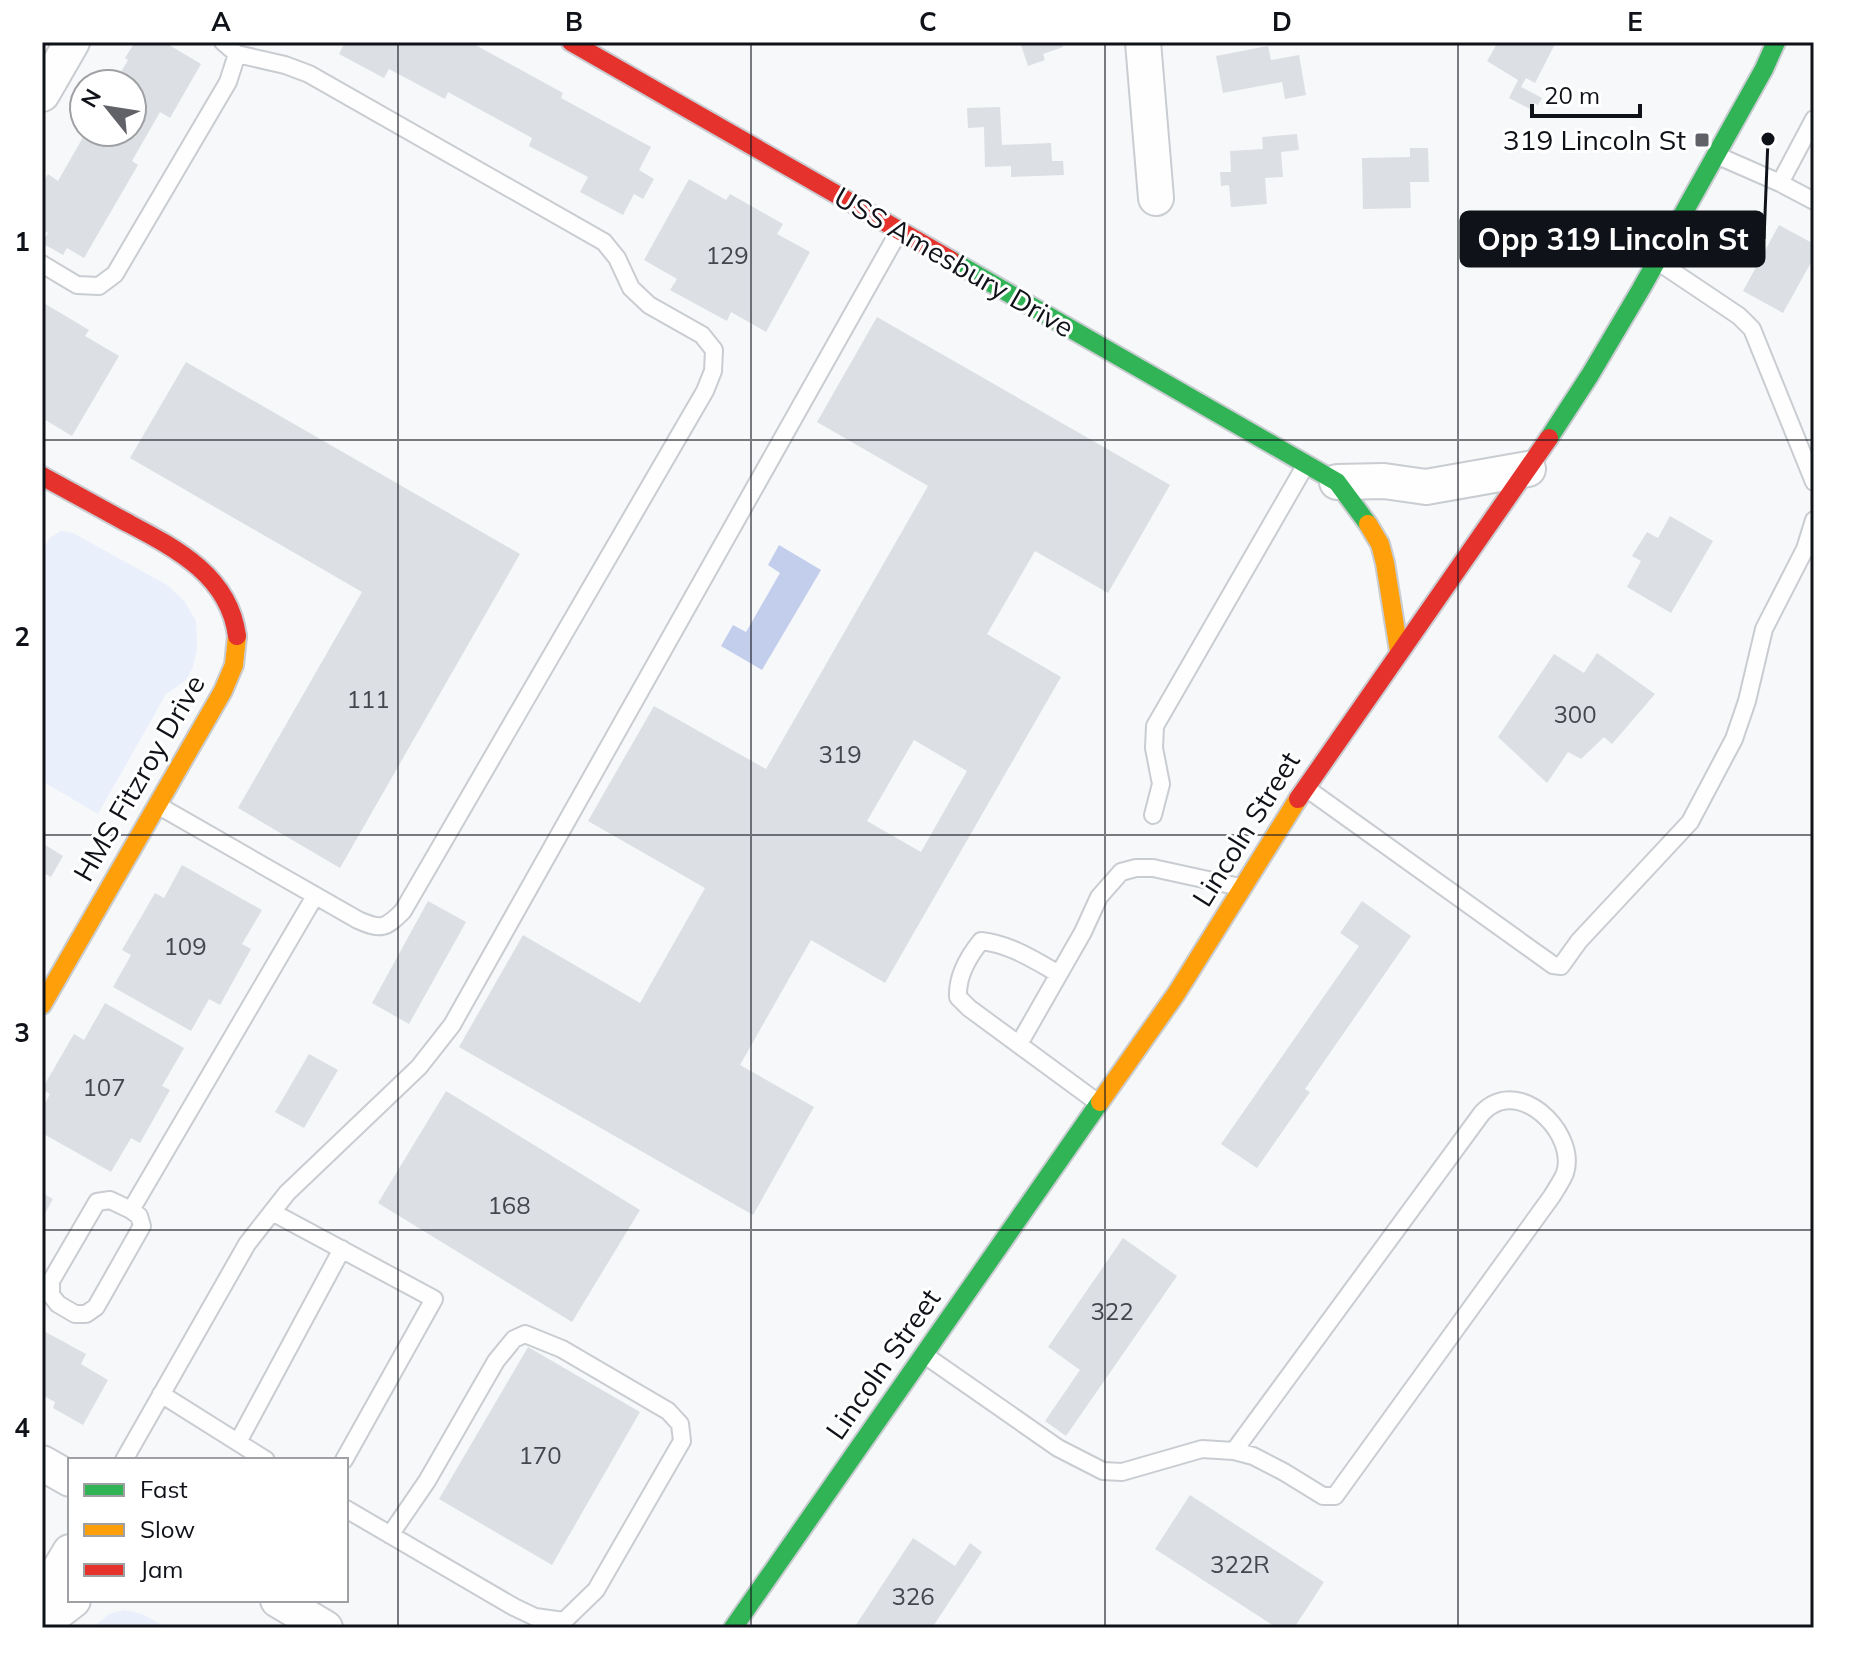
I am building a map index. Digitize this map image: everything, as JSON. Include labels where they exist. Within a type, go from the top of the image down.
[{"type":"main road","name":"USS Amesbury Drive","points":[[571,42],[1337,482],[1380,544],[1399,651]]},
{"type":"main road","name":"Lincoln Street","points":[[733,1628],[1176,994],[1305,787],[1528,469],[1596,366],[1770,56]]},
{"type":"main road","name":"HMS Fitzroy Drive","points":[[42,476],[170,546],[193,563],[214,582],[229,604],[237,633],[234,665],[223,691],[42,1005]]},
{"type":"street","points":[[42,94],[72,42]]},
{"type":"street","points":[[1143,42],[1156,198]]},
{"type":"street","points":[[1770,56],[1793,42]]},
{"type":"street","name":"USS Amesbury Drive","points":[[1337,482],[1384,481],[1426,487],[1528,469]]},
{"type":"street","points":[[42,1463],[68,1478]]},
{"type":"street","points":[[42,1599],[68,1555]]},
{"type":"street","points":[[42,1624],[70,1602]]},
{"type":"street","points":[[281,1602],[325,1628]]},
{"type":"lane","points":[[158,806],[358,920],[377,928],[389,925],[403,911],[705,391],[713,371],[714,350],[702,335],[649,305],[631,288],[617,258],[604,242],[309,74],[237,54],[223,42]]},
{"type":"lane","points":[[42,264],[77,285],[99,286],[115,274],[228,82],[237,54]]},
{"type":"lane","points":[[1780,183],[1814,119]]},
{"type":"lane","points":[[1716,155],[1814,201]]},
{"type":"lane","points":[[125,1458],[247,1244],[287,1193],[419,1067],[452,1025],[900,230]]},
{"type":"lane","points":[[1657,261],[1739,316],[1752,329],[1814,482]]},
{"type":"lane","points":[[1153,815],[1161,784],[1154,748],[1155,726],[1305,465]]},
{"type":"lane","points":[[1305,787],[1553,965],[1561,966],[1579,941],[1690,822],[1734,739],[1747,701],[1764,629],[1805,549],[1814,520]]},
{"type":"lane","points":[[1019,1044],[1083,932],[1099,897],[1121,872],[1153,868],[1242,888]]},
{"type":"lane","points":[[131,1210],[315,896]]},
{"type":"lane","points":[[1059,974],[1012,948],[981,941],[958,984],[958,997],[1099,1104]]},
{"type":"lane","points":[[925,1355],[1058,1448],[1103,1471],[1122,1472],[1202,1449],[1234,1451],[1253,1456],[1323,1496],[1335,1496],[1552,1196],[1565,1173],[1566,1154],[1560,1132],[1543,1114],[1515,1101],[1493,1103],[1482,1113],[1234,1451]]},
{"type":"lane","points":[[110,1200],[131,1210],[139,1216],[142,1226],[96,1307],[86,1314],[75,1314],[58,1304],[51,1295],[51,1281],[97,1202],[110,1200]]},
{"type":"lane","points":[[272,1212],[434,1299],[345,1458]]},
{"type":"lane","points":[[238,1442],[342,1249]]},
{"type":"lane","points":[[348,1510],[390,1535],[514,1607],[535,1617],[564,1621],[596,1590],[682,1441],[680,1424],[668,1411],[562,1349],[525,1334],[514,1339],[496,1361],[427,1481],[390,1535]]},
{"type":"lane","points":[[161,1394],[263,1458]]},
{"type":"shaded area","points":[[61,531],[73,533],[167,585],[184,601],[196,621],[197,648],[193,667],[186,680],[166,694],[98,814],[42,781],[42,551],[50,538]]},
{"type":"shaded area","points":[[125,1610],[142,1614],[168,1628],[93,1628],[109,1614]]},
{"type":"water","points":[[779,545],[821,570],[762,670],[721,646],[733,625],[746,632],[780,573],[768,565]]},
{"type":"building","points":[[135,42],[164,42],[201,64],[170,118],[160,112],[148,133],[148,68],[123,68],[128,60],[125,58]]},
{"type":"building","points":[[345,42],[470,42],[563,93],[561,98],[651,147],[639,170],[654,179],[643,199],[634,194],[623,215],[580,192],[588,177],[529,146],[532,138],[448,92],[445,99],[389,69],[384,78],[339,54]]},
{"type":"building","points":[[1020,42],[1062,42],[1063,47],[1043,54],[1045,60],[1028,66]]},
{"type":"building","points":[[1498,42],[1556,42],[1535,83],[1526,78],[1521,87],[1542,98],[1538,105],[1534,103],[1530,109],[1509,98],[1518,80],[1487,61]]},
{"type":"building","points":[[1268,46],[1271,60],[1299,55],[1306,95],[1285,99],[1282,82],[1223,93],[1216,56]]},
{"type":"building","points":[[1000,107],[1002,145],[1051,143],[1052,161],[1063,161],[1064,175],[1011,177],[1011,166],[985,167],[984,127],[968,128],[967,108]]},
{"type":"building","points":[[1297,134],[1299,150],[1281,152],[1283,177],[1265,178],[1267,204],[1231,207],[1229,185],[1221,186],[1220,172],[1231,172],[1230,151],[1263,149],[1262,137]]},
{"type":"building","points":[[77,148],[139,148],[132,161],[138,165],[84,258],[67,248],[63,255],[42,243],[48,233],[42,229],[42,184],[48,174],[58,181]]},
{"type":"building","points":[[1410,148],[1428,148],[1429,182],[1410,182],[1411,208],[1363,209],[1362,158],[1410,157]]},
{"type":"building","points":[[689,179],[726,200],[730,194],[783,224],[777,234],[810,252],[766,332],[731,312],[727,321],[670,290],[677,279],[644,260]]},
{"type":"building","points":[[1779,225],[1814,244],[1814,257],[1783,313],[1743,291]]},
{"type":"building","points":[[42,302],[89,330],[85,336],[119,356],[72,436],[42,418]]},
{"type":"building","points":[[877,317],[1170,485],[1108,593],[1035,551],[987,634],[1061,677],[885,983],[811,940],[740,1065],[814,1107],[753,1215],[459,1047],[523,935],[640,1003],[705,888],[588,821],[654,706],[766,769],[928,486],[817,422]],"holes":[[[914,740],[967,771],[921,852],[867,821]]]},
{"type":"building","points":[[186,362],[520,554],[340,868],[238,808],[362,592],[130,458]]},
{"type":"building","points":[[1670,516],[1713,541],[1671,613],[1627,587],[1641,561],[1632,556],[1647,532],[1658,538]]},
{"type":"building","points":[[1597,653],[1655,694],[1612,744],[1604,737],[1581,759],[1568,752],[1547,783],[1498,737],[1554,654],[1584,673]]},
{"type":"building","points":[[42,843],[63,856],[51,877],[42,872]]},
{"type":"building","points":[[182,865],[262,910],[242,944],[251,949],[220,1005],[209,999],[191,1031],[113,987],[131,955],[122,950],[155,893],[164,898]]},
{"type":"building","points":[[428,901],[466,922],[409,1024],[372,1003]]},
{"type":"building","points":[[1362,901],[1411,936],[1305,1089],[1310,1092],[1257,1168],[1221,1144],[1359,946],[1340,933]]},
{"type":"building","points":[[105,1003],[184,1048],[162,1086],[170,1090],[140,1143],[131,1138],[111,1172],[42,1133],[42,1109],[50,1094],[42,1089],[74,1034],[84,1040]]},
{"type":"building","points":[[309,1054],[338,1070],[304,1128],[275,1112]]},
{"type":"building","points":[[446,1091],[640,1210],[572,1322],[378,1203]]},
{"type":"building","points":[[42,1193],[53,1199],[42,1219]]},
{"type":"building","points":[[1123,1238],[1177,1276],[1066,1436],[1045,1421],[1080,1370],[1048,1347]]},
{"type":"building","points":[[42,1330],[86,1354],[81,1364],[108,1380],[83,1425],[53,1408],[55,1402],[42,1395]]},
{"type":"building","points":[[528,1347],[640,1412],[552,1565],[439,1499]]},
{"type":"building","points":[[1190,1495],[1324,1582],[1294,1628],[1277,1628],[1155,1549]]},
{"type":"building","points":[[913,1538],[955,1566],[970,1543],[982,1552],[932,1628],[854,1628]]},
{"type":"traffic: fast","points":[[1549,438],[1641,289],[1764,69],[1776,42]]},
{"type":"traffic: fast","points":[[951,260],[1337,482],[1368,524]]},
{"type":"traffic: fast","points":[[733,1628],[1100,1102]]},
{"type":"traffic: slow","points":[[1368,524],[1380,544],[1385,563],[1399,651]]},
{"type":"traffic: slow","points":[[42,1005],[223,691],[234,665],[237,636]]},
{"type":"traffic: slow","points":[[1100,1102],[1176,994],[1298,799]]},
{"type":"traffic: jam","points":[[571,42],[951,260]]},
{"type":"traffic: jam","points":[[1298,799],[1549,438]]},
{"type":"traffic: jam","points":[[42,476],[161,541],[196,565],[223,596],[232,614],[237,636]]},
{"type":"place","name":"Opp 319 Lincoln St","points":[[1768,139]]},
{"type":"place","name":"319 Lincoln St","points":[[1702,140]]}]
